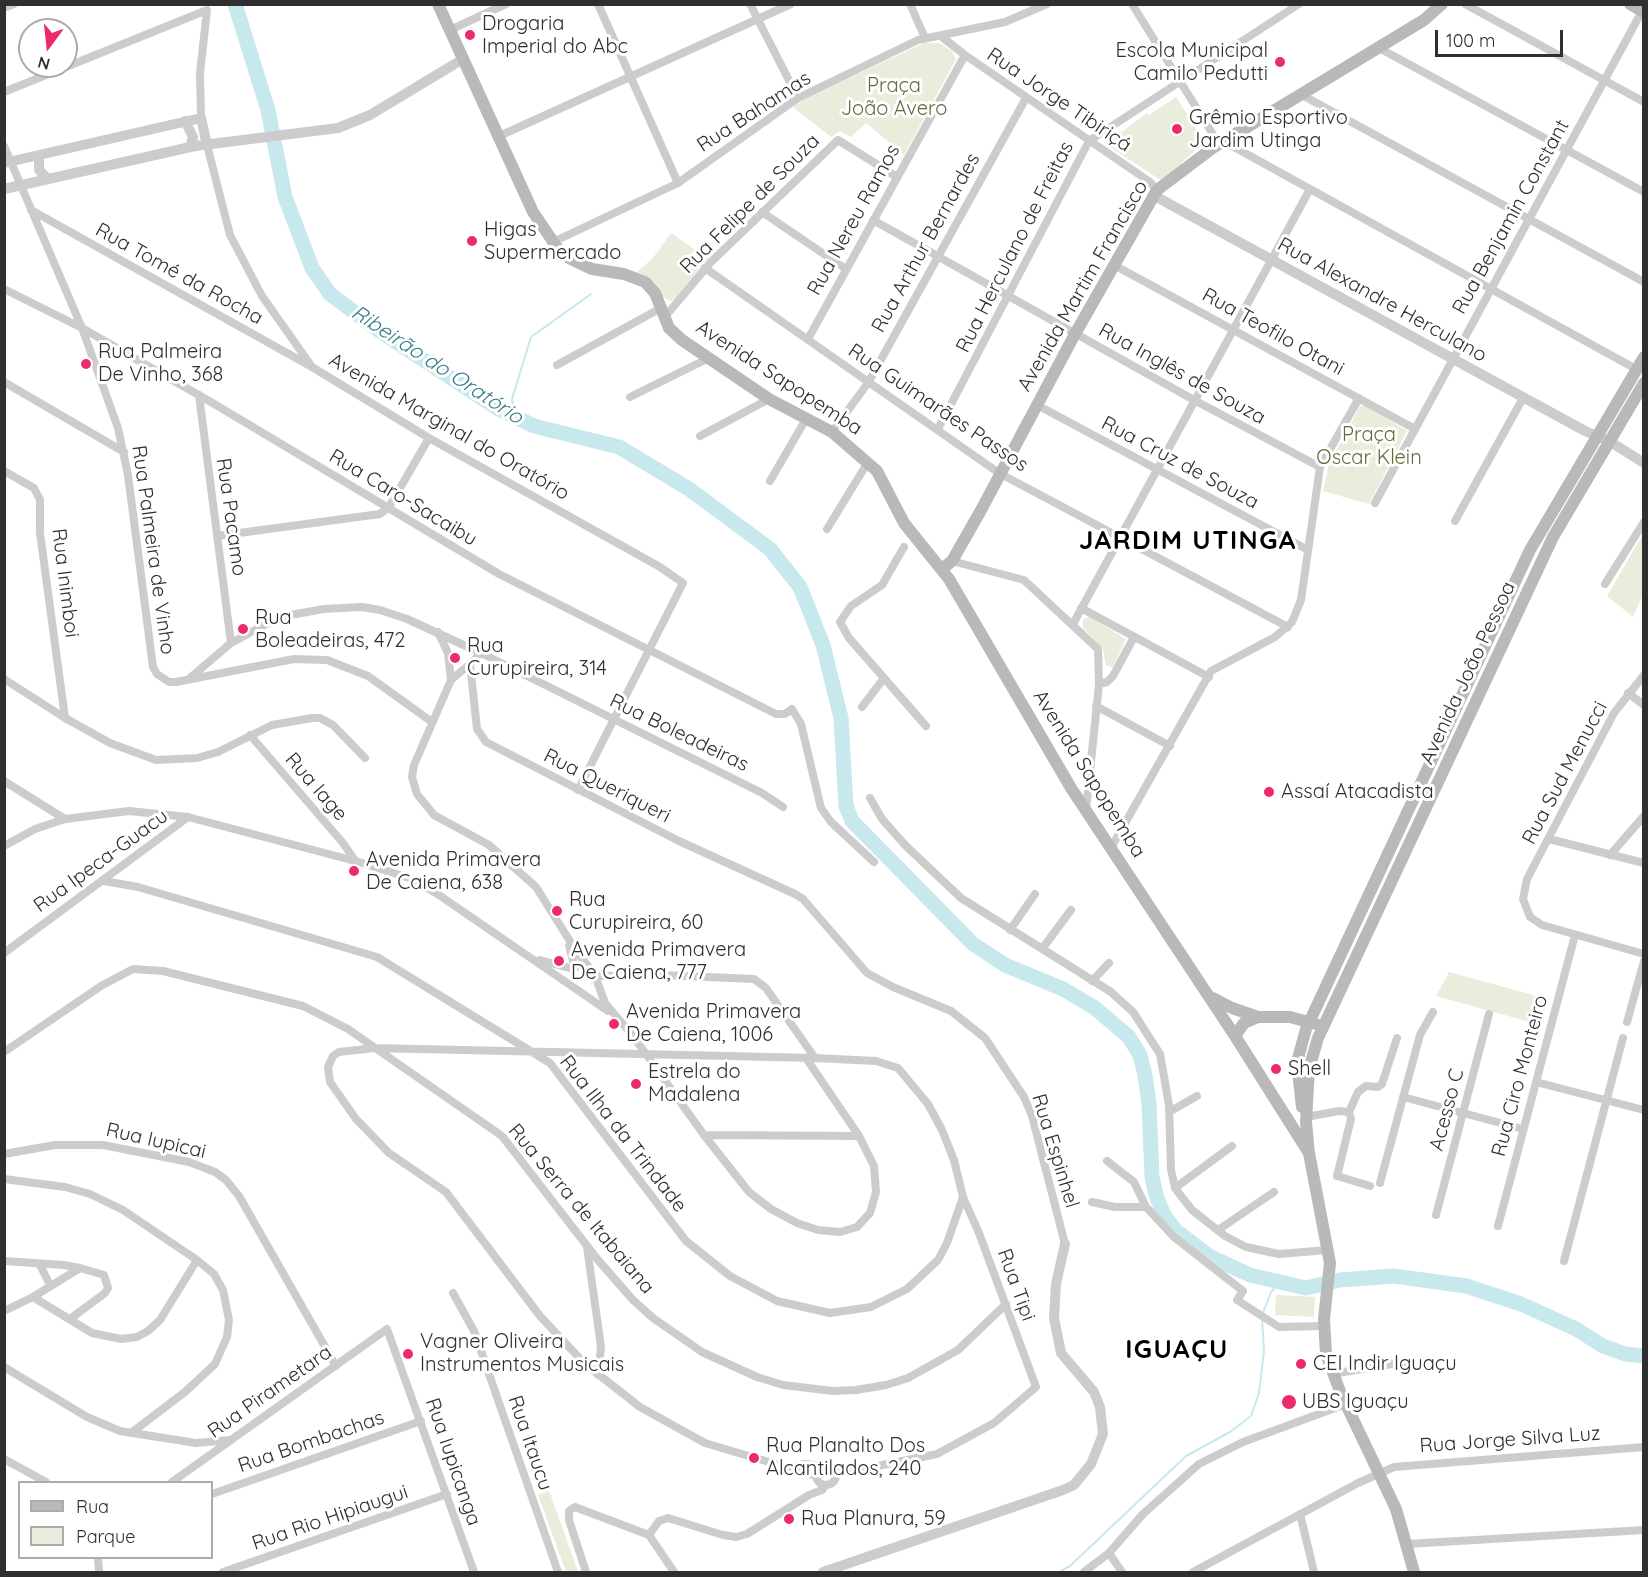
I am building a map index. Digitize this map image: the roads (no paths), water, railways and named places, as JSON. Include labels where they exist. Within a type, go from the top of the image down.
[{"type":"main road","name":"Avenida Sapopemba","points":[[438,4],[533,212],[553,242],[569,258],[585,266],[645,282],[652,288],[673,332],[707,358],[769,399],[832,432],[868,462],[883,479],[904,523],[947,565],[1086,810],[1235,1035],[1309,1153]]},
{"type":"main road","name":"Avenida Martim Francisco","points":[[947,565],[1155,193],[1188,165],[1223,141],[1424,20],[1442,4]]},
{"type":"main road","points":[[1630,4],[1643,11]]},
{"type":"main road","name":"Avenida João Pessoa","points":[[1414,1572],[1407,1544],[1380,1472],[1332,1374],[1326,1354],[1324,1322],[1329,1257],[1309,1153],[1303,1092],[1296,1077],[1298,1054],[1317,1005],[1530,550],[1644,357]]},
{"type":"main road","name":"Avenida João Pessoa","points":[[1303,1092],[1318,1038],[1553,537],[1644,383]]},
{"type":"main road","points":[[1209,996],[1232,1008],[1258,1017],[1290,1017],[1310,1021],[1319,1027],[1318,1038]]},
{"type":"main road","points":[[1290,1017],[1305,1013],[1317,1005]]},
{"type":"main road","points":[[1235,1035],[1244,1023],[1258,1017]]},
{"type":"main road","points":[[1274,1097],[1287,1101],[1303,1092]]},
{"type":"street","points":[[4,9],[14,4]]},
{"type":"street","points":[[450,30],[506,4]]},
{"type":"street","points":[[598,4],[678,183]]},
{"type":"street","points":[[750,4],[798,98]]},
{"type":"street","points":[[497,137],[791,4]]},
{"type":"street","points":[[910,4],[925,38]]},
{"type":"street","name":"Rua Bahamas","points":[[553,242],[678,183],[798,98],[925,38],[942,37],[1005,22],[1047,4]]},
{"type":"street","points":[[1132,4],[1214,136],[1636,369]]},
{"type":"street","name":"Rua Herculano de Freitas","points":[[938,429],[1089,141],[1299,4]]},
{"type":"street","points":[[1465,4],[1644,102]]},
{"type":"street","name":"Avenida Marginal do Oratório","points":[[4,92],[207,10],[200,74],[201,118],[230,235],[258,289],[312,367],[429,438],[660,567],[683,583],[649,649]]},
{"type":"street","name":"Rua Benjamin Constant","points":[[1375,503],[1643,11]]},
{"type":"street","name":"Rua Jorge Tibiriçá","points":[[942,37],[1026,98],[1150,182],[1155,193]]},
{"type":"street","points":[[1379,48],[1644,192]]},
{"type":"street","name":"Rua Nereu Ramos","points":[[808,339],[965,55]]},
{"type":"street","points":[[4,189],[190,147],[351,124],[463,59]]},
{"type":"street","points":[[1302,95],[1644,282]]},
{"type":"street","name":"Rua Arthur Bernardes","points":[[832,432],[868,383],[1026,98]]},
{"type":"street","points":[[8,162],[201,118]]},
{"type":"street","points":[[184,121],[193,137],[190,147]]},
{"type":"street","name":"Rua Felipe de Souza","points":[[662,313],[705,268],[838,140],[897,177]]},
{"type":"street","name":"Rua Palmeira de Vinho","points":[[4,146],[8,162],[21,186],[82,328],[111,406],[123,452],[153,667],[160,677],[169,682],[294,659],[327,660],[368,676],[432,722]]},
{"type":"street","points":[[39,155],[39,170],[48,179]]},
{"type":"street","points":[[1072,624],[1310,189]]},
{"type":"street","name":"Rua Alexandre Herculano","points":[[1155,193],[1271,260],[1595,437],[1609,441],[1644,463]]},
{"type":"street","name":"Rua Tomé da Rocha","points":[[31,210],[312,367]]},
{"type":"street","points":[[762,212],[846,269]]},
{"type":"street","name":"Rua Inglês de Souza","points":[[873,220],[1008,298],[1320,467]]},
{"type":"street","name":"Rua Teofilo Otani","points":[[1114,264],[1415,429]]},
{"type":"street","name":"Rua Guimarães Passos","points":[[705,268],[999,473],[1288,627]]},
{"type":"street","name":"Rua Caro-Sacaibu","points":[[4,288],[82,328],[199,395],[499,574],[776,714],[785,714],[792,708],[801,724],[813,764],[819,800],[825,815],[874,862]]},
{"type":"street","points":[[557,365],[662,313]]},
{"type":"street","points":[[630,398],[707,358]]},
{"type":"street","points":[[4,382],[123,452]]},
{"type":"street","name":"Rua Pacamo","points":[[199,395],[231,643]]},
{"type":"street","points":[[1111,848],[1216,668],[1275,637],[1288,627],[1299,608],[1320,467],[1359,398]]},
{"type":"street","points":[[1455,521],[1523,398]]},
{"type":"street","points":[[700,436],[769,399]]},
{"type":"street","name":"Rua Cruz de Souza","points":[[1037,405],[1308,550]]},
{"type":"street","points":[[770,481],[806,418]]},
{"type":"street","points":[[217,536],[380,514],[389,507],[429,438]]},
{"type":"street","points":[[827,528],[868,462]]},
{"type":"street","name":"Rua Inimboi","points":[[4,471],[34,488],[40,500],[40,533],[65,718]]},
{"type":"street","points":[[1605,584],[1644,522]]},
{"type":"street","points":[[904,547],[882,585],[850,606],[841,619],[841,625],[926,726]]},
{"type":"street","points":[[947,565],[1020,577],[1098,649],[1099,684],[1086,810]]},
{"type":"street","name":"Rua Boleadeiras","points":[[191,678],[231,643],[279,617],[333,608],[380,610],[438,632],[481,653],[762,793],[783,807]]},
{"type":"street","points":[[1081,608],[1209,677]]},
{"type":"street","points":[[438,632],[448,653],[451,680]]},
{"type":"street","points":[[1099,684],[1107,682],[1113,675],[1134,637]]},
{"type":"street","points":[[578,790],[649,649]]},
{"type":"street","points":[[481,653],[451,680],[432,722],[412,777],[417,794],[434,815],[474,836],[518,869],[536,887],[589,968],[612,1013],[647,1054],[704,1135],[749,1192],[760,1202],[797,1223],[834,1233],[857,1227],[870,1213],[874,1202],[874,1166],[859,1136],[806,1058]]},
{"type":"street","name":"Rua Queriqueri","points":[[470,664],[477,729],[481,737],[494,747],[803,898],[867,973],[893,987],[929,1001]]},
{"type":"street","name":"Rua Sud Menucci","points":[[1575,935],[1535,921],[1524,906],[1523,892],[1527,879],[1614,713],[1644,675]]},
{"type":"street","points":[[862,707],[884,678]]},
{"type":"street","points":[[4,679],[65,718],[110,743],[156,760],[197,758],[218,752],[250,735],[289,720],[320,718],[347,738],[365,758]]},
{"type":"street","points":[[1628,693],[1644,705]]},
{"type":"street","points":[[1096,706],[1170,746]]},
{"type":"street","name":"Rua Iage","points":[[250,735],[344,843],[356,862]]},
{"type":"street","points":[[4,781],[64,819]]},
{"type":"street","points":[[870,798],[882,819],[928,869],[973,907],[1124,1002],[1155,1043],[1164,1066],[1169,1112],[1171,1170],[1175,1188],[1192,1210],[1218,1230],[1246,1247],[1267,1252],[1329,1257]]},
{"type":"street","points":[[4,846],[35,829],[64,819],[129,811],[188,817],[356,862],[412,879],[534,958],[576,990],[612,1013]]},
{"type":"street","points":[[1610,855],[1644,816]]},
{"type":"street","name":"Rua Ipeca-Guacu","points":[[4,952],[105,881],[188,817]]},
{"type":"street","points":[[1549,839],[1644,864]]},
{"type":"street","name":"Rua Ilha da Trindade","points":[[105,881],[138,887],[377,957],[534,1053],[557,1070],[686,1241],[730,1276],[762,1294],[792,1306],[830,1313],[852,1311],[871,1307],[906,1289],[938,1260],[947,1243],[963,1197]]},
{"type":"street","points":[[1010,930],[1035,894]]},
{"type":"street","points":[[1044,950],[1071,910]]},
{"type":"street","points":[[1575,935],[1644,954]]},
{"type":"street","name":"Rua Ciro Monteiro","points":[[1498,1226],[1575,935]]},
{"type":"street","points":[[568,939],[574,969],[569,979],[576,990]]},
{"type":"street","points":[[534,958],[574,969],[589,968]]},
{"type":"street","points":[[1628,1022],[1644,961]]},
{"type":"street","points":[[1092,981],[1109,963]]},
{"type":"street","name":"Rua Serra de Itabaiana","points":[[4,1052],[101,986],[133,969],[145,968],[204,980],[303,1006],[348,1029],[502,1136],[633,1300],[677,1336],[749,1374],[783,1385],[856,1390],[886,1385],[908,1378],[958,1350],[1006,1304]]},
{"type":"street","points":[[595,979],[662,975],[753,979],[766,988],[815,1058]]},
{"type":"street","points":[[576,990],[588,991],[595,979]]},
{"type":"street","name":"Rua Espinhel","points":[[929,1001],[963,1017],[979,1031],[1024,1097],[1032,1116],[1065,1244]]},
{"type":"street","points":[[1380,1183],[1420,1035],[1433,1012]]},
{"type":"street","name":"Acesso C","points":[[1436,1215],[1489,1014]]},
{"type":"street","points":[[1370,1186],[1337,1176],[1351,1119],[1349,1112],[1358,1092],[1366,1086],[1378,1087],[1382,1084],[1397,1038]]},
{"type":"street","points":[[1564,1261],[1623,1038]]},
{"type":"street","name":"Rua Tipi","points":[[598,1375],[564,1345],[446,1192],[385,1148],[357,1119],[330,1082],[328,1067],[333,1056],[352,1049],[375,1048],[815,1058],[876,1061],[898,1068],[906,1075],[942,1130],[952,1154],[963,1197],[1036,1387],[994,1423],[961,1443],[915,1460],[853,1471]]},
{"type":"street","points":[[1536,1082],[1644,1110]]},
{"type":"street","points":[[1169,1112],[1197,1096]]},
{"type":"street","points":[[1403,1097],[1523,1128]]},
{"type":"street","points":[[1306,1120],[1339,1111],[1349,1112]]},
{"type":"street","points":[[704,1135],[859,1136]]},
{"type":"street","name":"Rua Iupicai","points":[[4,1154],[55,1145],[107,1145],[189,1162],[215,1172],[226,1180],[239,1196],[336,1366]]},
{"type":"street","points":[[1175,1188],[1232,1146]]},
{"type":"street","points":[[1107,1161],[1134,1182],[1146,1206],[1174,1237],[1243,1291],[1237,1300],[1279,1328],[1324,1322]]},
{"type":"street","points":[[4,1179],[65,1187],[90,1194],[162,1234],[214,1274],[228,1306],[229,1320],[224,1344],[215,1364],[201,1379],[130,1433]]},
{"type":"street","points":[[1218,1230],[1274,1192]]},
{"type":"street","points":[[1092,1202],[1115,1208],[1146,1206]]},
{"type":"street","points":[[587,1243],[601,1347],[598,1375],[640,1407],[705,1443],[791,1467],[830,1483]]},
{"type":"street","points":[[823,1572],[1064,1490],[1074,1485],[1091,1464],[1103,1434],[1100,1407],[1094,1392],[1061,1353],[1054,1318],[1056,1284],[1065,1244]]},
{"type":"street","points":[[33,1297],[92,1333],[105,1338],[137,1337],[160,1320],[197,1260]]},
{"type":"street","points":[[4,1261],[64,1265],[104,1275],[108,1288],[105,1293],[70,1319]]},
{"type":"street","points":[[40,1265],[50,1285]]},
{"type":"street","points":[[4,1311],[33,1297],[80,1268]]},
{"type":"street","name":"Rua Itaucu","points":[[453,1293],[474,1331],[558,1572]]},
{"type":"street","name":"Rua Pirametara","points":[[173,1481],[387,1329]]},
{"type":"street","name":"Rua Iupicanga","points":[[387,1329],[474,1572]]},
{"type":"street","points":[[1332,1374],[1404,1362]]},
{"type":"street","points":[[4,1367],[87,1417],[130,1433],[196,1443],[230,1440]]},
{"type":"street","points":[[1084,1572],[1109,1552],[1150,1507],[1199,1464],[1243,1442],[1346,1404]]},
{"type":"street","name":"Rua Bombachas","points":[[213,1494],[421,1421]]},
{"type":"street","name":"Rua Jorge Silva Luz","points":[[1193,1572],[1380,1472],[1411,1464],[1644,1447]]},
{"type":"street","points":[[6,1463],[44,1481]]},
{"type":"street","points":[[791,1467],[805,1464],[853,1471]]},
{"type":"street","points":[[809,1495],[822,1467]]},
{"type":"street","points":[[650,1535],[659,1521],[668,1518],[723,1535],[736,1537],[747,1534],[809,1495],[822,1490],[836,1475],[832,1468]]},
{"type":"street","points":[[830,1483],[853,1471]]},
{"type":"street","name":"Rua Rio Hipiaugui","points":[[224,1572],[447,1494]]},
{"type":"street","points":[[585,1572],[569,1520],[571,1508],[580,1507],[633,1531],[650,1535],[674,1572]]},
{"type":"street","points":[[1300,1514],[1314,1572]]},
{"type":"street","points":[[1407,1544],[1644,1530]]},
{"type":"street","points":[[1109,1552],[1122,1572]]},
{"type":"waterway","name":"Ribeirão do Oratório","points":[[235,4],[268,110],[285,197],[312,268],[330,294],[381,332],[497,408],[534,426],[619,447],[689,489],[770,549],[800,587],[823,645],[841,718],[846,806],[852,821],[973,944],[1005,965],[1063,989],[1095,1008],[1129,1037],[1140,1055],[1145,1075],[1149,1104],[1152,1177],[1157,1198],[1164,1215],[1175,1230],[1209,1256],[1250,1275],[1306,1288],[1340,1280],[1394,1276],[1466,1286],[1521,1304],[1576,1329],[1603,1346],[1625,1354],[1644,1356]]},
{"type":"waterway","points":[[515,418],[512,399],[531,337],[591,294]]},
{"type":"waterway","points":[[1263,1313],[1271,1292],[1280,1282]]},
{"type":"waterway","points":[[1059,1572],[1070,1566],[1186,1456],[1230,1432],[1251,1416],[1259,1393],[1264,1351],[1262,1319]]},
{"type":"place","name":"Drogaria Imperial do Abc","points":[[470,35]]},
{"type":"place","name":"Escola Municipal Camilo Pedutti","points":[[1280,62]]},
{"type":"place","name":"Grêmio Esportivo Jardim Utinga","points":[[1177,129]]},
{"type":"place","name":"Higas Supermercado","points":[[472,241]]},
{"type":"place","name":"Rua Palmeira De Vinho, 368","points":[[86,364]]},
{"type":"place","name":"Rua Boleadeiras, 472","points":[[243,629]]},
{"type":"place","name":"Rua Curupireira, 314","points":[[455,658]]},
{"type":"place","name":"Assaí Atacadista","points":[[1269,792]]},
{"type":"place","name":"Avenida Primavera De Caiena, 638","points":[[354,871]]},
{"type":"place","name":"Rua Curupireira, 60","points":[[557,911]]},
{"type":"place","name":"Avenida Primavera De Caiena, 777","points":[[559,961]]},
{"type":"place","name":"Avenida Primavera De Caiena, 1006","points":[[614,1024]]},
{"type":"place","name":"Shell","points":[[1276,1069]]},
{"type":"place","name":"Estrela do Madalena","points":[[636,1084]]},
{"type":"place","name":"Vagner Oliveira Instrumentos Musicais","points":[[408,1354]]},
{"type":"place","name":"CEI Indir Iguaçu","points":[[1301,1364]]},
{"type":"place","name":"UBS Iguaçu","points":[[1289,1402]]},
{"type":"place","name":"Rua Planalto Dos Alcantilados, 240","points":[[754,1458]]},
{"type":"place","name":"Rua Planura, 59","points":[[789,1519]]},
{"type":"district","name":"JARDIM UTINGA","points":[[1188,541]]},
{"type":"district","name":"IGUAÇU","points":[[1177,1350]]},
{"type":"park label","name":"Praça João Avero","points":[[894,98]]},
{"type":"park label","name":"Praça Oscar Klein","points":[[1369,446]]}]
